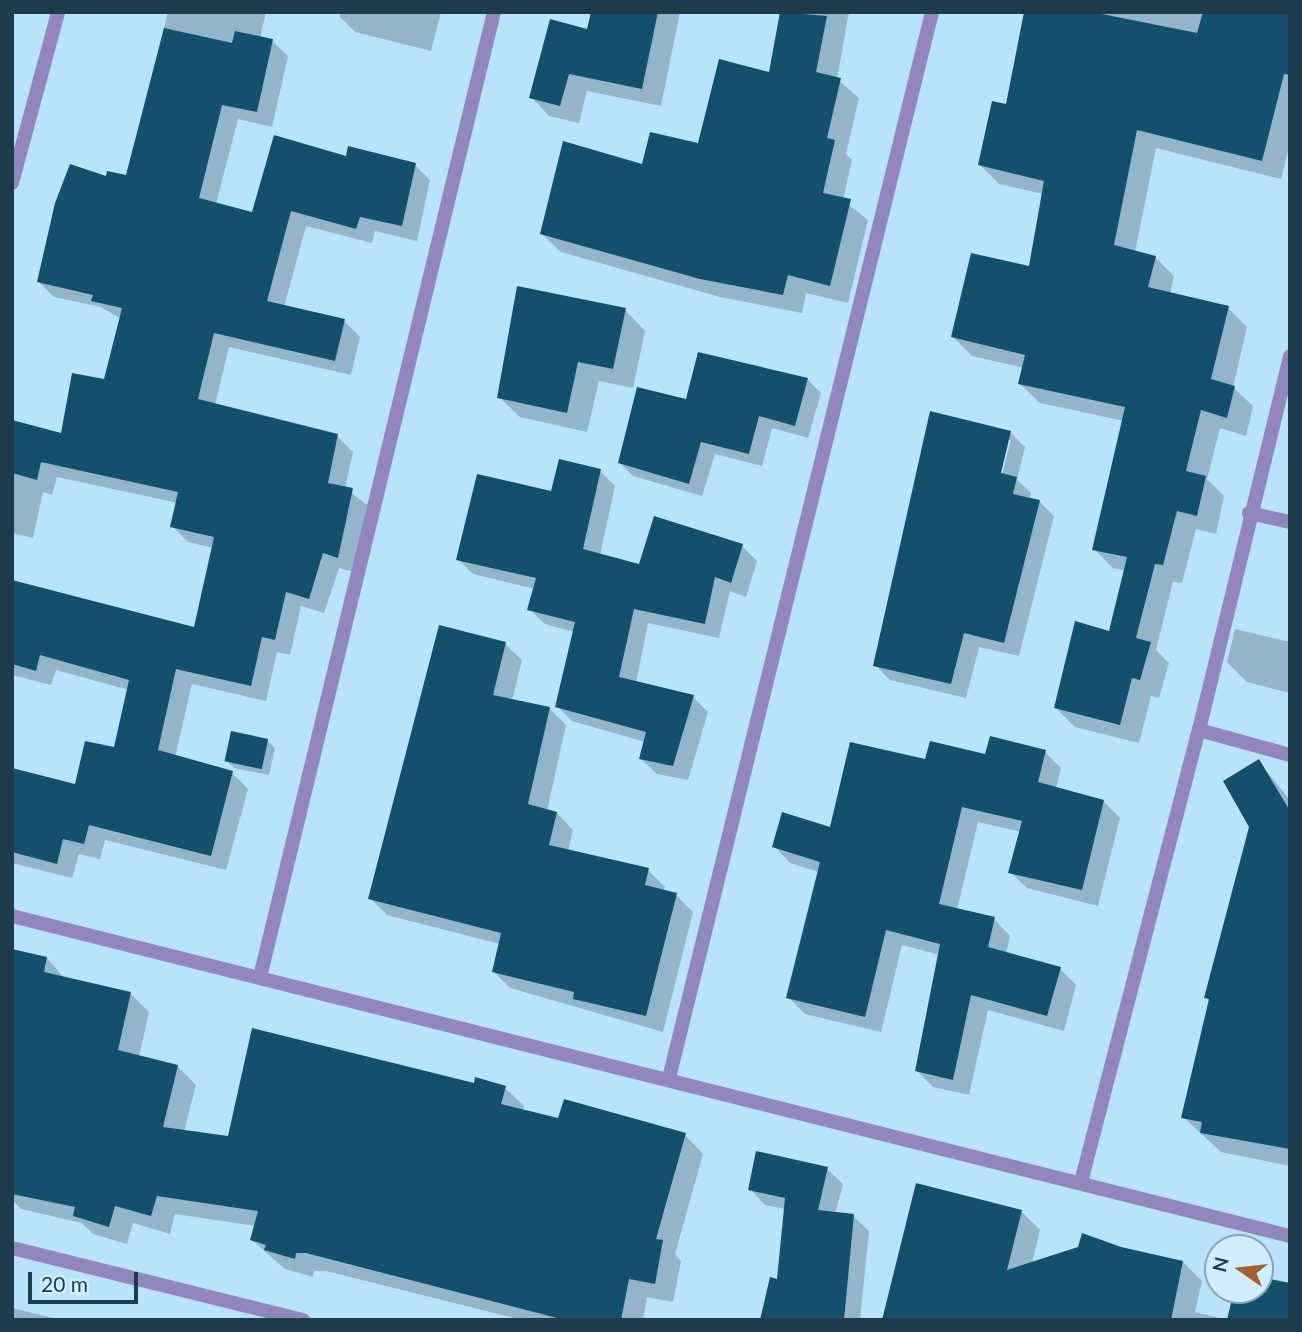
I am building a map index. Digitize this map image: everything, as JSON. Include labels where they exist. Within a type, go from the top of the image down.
[{"type":"street","points":[[12,183],[58,12]]},
{"type":"street","points":[[260,977],[494,12]]},
{"type":"street","points":[[669,1078],[932,12]]},
{"type":"street","points":[[1081,1182],[1199,730],[1249,513],[1290,356]]},
{"type":"street","points":[[1249,513],[1290,523]]},
{"type":"street","points":[[1199,730],[1290,755]]},
{"type":"street","points":[[12,916],[669,1078],[1290,1236]]},
{"type":"street","points":[[12,1248],[303,1320]]},
{"type":"building","points":[[591,12],[658,12],[642,89],[569,74],[560,106],[529,98],[550,19],[587,29]]},
{"type":"building","points":[[780,12],[827,16],[816,72],[841,78],[827,138],[835,140],[823,193],[851,199],[830,286],[788,275],[783,295],[700,279],[540,234],[563,141],[642,164],[650,132],[698,143],[719,59],[769,72]]},
{"type":"building","points":[[1024,12],[1092,12],[1197,33],[1203,12],[1290,12],[1290,75],[1284,74],[1262,161],[1137,130],[1114,245],[1156,256],[1148,287],[1229,306],[1211,379],[1235,386],[1227,418],[1201,410],[1186,471],[1206,476],[1197,516],[1177,511],[1163,565],[1155,564],[1136,638],[1151,642],[1140,680],[1132,678],[1120,725],[1054,708],[1075,621],[1109,631],[1127,557],[1092,550],[1125,407],[1018,384],[1025,355],[951,337],[971,253],[1029,266],[1044,181],[978,165],[992,101],[1006,104]]},
{"type":"building","points":[[164,28],[232,43],[235,31],[273,39],[257,112],[222,105],[199,198],[252,212],[274,135],[346,156],[348,146],[416,163],[402,226],[360,217],[356,229],[291,211],[267,301],[345,319],[335,361],[214,333],[198,399],[338,434],[328,483],[353,488],[338,558],[323,553],[309,599],[286,592],[275,640],[262,637],[251,686],[176,669],[158,750],[233,771],[211,856],[89,825],[84,844],[63,839],[57,864],[12,852],[12,768],[75,784],[85,741],[114,747],[129,680],[40,655],[36,671],[12,664],[12,580],[194,627],[214,537],[170,527],[178,492],[41,462],[37,480],[12,473],[12,420],[61,433],[72,373],[104,379],[122,308],[91,301],[93,295],[37,282],[55,203],[70,164],[106,176],[107,171],[126,175]]},
{"type":"building","points":[[517,286],[626,308],[613,369],[578,362],[567,413],[497,398]]},
{"type":"building","points":[[698,352],[808,378],[795,426],[759,416],[749,454],[701,442],[689,484],[618,463],[637,387],[686,399]]},
{"type":"building","points":[[930,411],[1011,431],[1001,473],[1017,477],[1013,494],[1040,500],[1004,643],[964,633],[951,684],[873,666]]},
{"type":"building","points":[[559,459],[601,469],[583,549],[639,564],[654,516],[743,544],[731,583],[715,577],[705,624],[634,609],[619,677],[694,695],[673,766],[639,759],[646,732],[555,707],[575,622],[527,610],[536,578],[456,560],[477,474],[551,491]]},
{"type":"building","points":[[439,625],[506,642],[493,695],[550,707],[528,804],[557,812],[549,845],[649,868],[645,885],[677,893],[646,1016],[573,999],[574,992],[492,972],[501,933],[368,899]]},
{"type":"building","points":[[231,731],[268,739],[262,769],[225,761]]},
{"type":"building","points":[[990,736],[1046,750],[1038,782],[1104,800],[1082,890],[1008,873],[1022,821],[962,807],[939,904],[995,917],[988,947],[1061,967],[1047,1016],[971,995],[953,1080],[915,1071],[940,944],[886,930],[865,1017],[786,998],[820,862],[772,847],[782,812],[830,827],[850,742],[925,759],[930,741],[985,754]]},
{"type":"building","points":[[1259,759],[1290,811],[1290,1149],[1200,1133],[1202,1122],[1181,1118],[1209,999],[1204,998],[1249,827],[1223,781]]},
{"type":"building","points":[[12,949],[47,957],[44,972],[131,992],[118,1050],[178,1065],[163,1127],[228,1136],[252,1028],[474,1083],[475,1077],[506,1086],[501,1104],[558,1118],[564,1099],[686,1133],[656,1239],[663,1240],[655,1284],[629,1279],[621,1320],[565,1320],[306,1253],[296,1253],[295,1259],[264,1250],[266,1245],[250,1240],[258,1211],[157,1196],[151,1216],[115,1206],[109,1227],[73,1216],[75,1207],[12,1194]]},
{"type":"building","points":[[756,1151],[828,1167],[818,1210],[854,1214],[844,1320],[760,1320],[770,1277],[777,1279],[785,1198],[748,1190]]},
{"type":"building","points":[[916,1183],[1022,1210],[1007,1270],[1078,1247],[1082,1233],[1121,1247],[1183,1261],[1171,1320],[882,1320]]},
{"type":"building","points":[[1274,1280],[1290,1283],[1290,1320],[1227,1320],[1231,1304],[1274,1304]]}]
